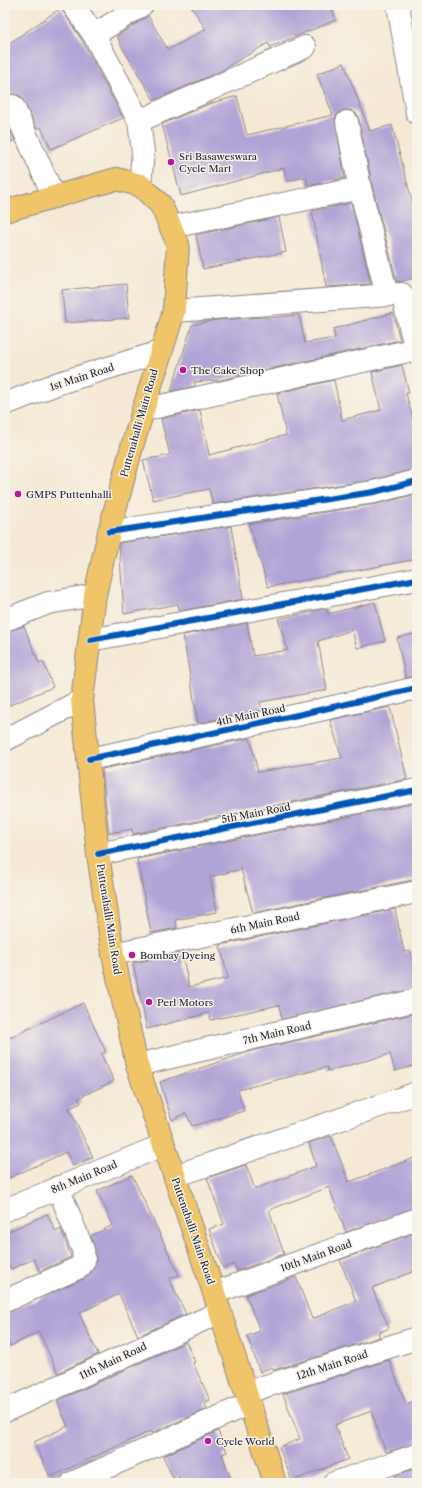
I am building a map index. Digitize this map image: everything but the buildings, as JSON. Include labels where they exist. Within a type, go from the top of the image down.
[{"type":"main road","name":"Puttenahalli Main Road","points":[[5,211],[116,179],[140,185],[161,205],[178,244],[174,311],[160,352],[109,532],[95,595],[82,700],[98,854],[113,954],[137,1066],[217,1302],[275,1483]]},
{"type":"street","points":[[73,5],[94,35],[139,121],[143,152],[140,185]]},
{"type":"street","points":[[94,35],[142,5]]},
{"type":"street","points":[[398,5],[417,113]]},
{"type":"street","points":[[139,121],[305,47]]},
{"type":"street","points":[[13,106],[54,197]]},
{"type":"street","points":[[346,122],[360,188],[387,295]]},
{"type":"street","points":[[171,227],[360,188]]},
{"type":"street","points":[[143,410],[417,351],[402,294],[174,311]]},
{"type":"street","name":"1st Main Road","points":[[5,404],[59,383],[160,352]]},
{"type":"street","points":[[109,532],[374,492],[417,481]]},
{"type":"street","points":[[90,640],[417,579]]},
{"type":"street","points":[[5,620],[48,603],[95,595]]},
{"type":"street","name":"4th Main Road","points":[[89,759],[417,688]]},
{"type":"street","points":[[5,740],[82,700]]},
{"type":"street","name":"5th Main Road","points":[[98,854],[417,790]]},
{"type":"street","name":"6th Main Road","points":[[113,954],[417,892]]},
{"type":"street","name":"7th Main Road","points":[[137,1066],[417,1000]]},
{"type":"street","points":[[175,1176],[417,1093]]},
{"type":"street","name":"8th Main Road","points":[[5,1210],[163,1144]]},
{"type":"street","points":[[5,1301],[80,1268],[84,1261],[83,1250],[58,1187]]},
{"type":"street","name":"10th Main Road","points":[[217,1302],[417,1220]]},
{"type":"street","name":"11th Main Road","points":[[5,1410],[217,1302]]},
{"type":"street","name":"12th Main Road","points":[[72,1483],[248,1398],[417,1338]]},
{"type":"street","points":[[334,1483],[417,1455]]},
{"type":"cycle path","points":[[109,532],[374,492],[417,481]]},
{"type":"cycle path","points":[[90,640],[417,579]]},
{"type":"cycle path","points":[[89,759],[417,688]]},
{"type":"cycle path","points":[[98,854],[417,790]]},
{"type":"place","name":"Sri Basaweswara Cycle Mart","points":[[171,162]]},
{"type":"place","name":"The Cake Shop","points":[[183,370]]},
{"type":"place","name":"GMPS Puttenhalli","points":[[18,494]]},
{"type":"place","name":"Bombay Dyeing","points":[[132,955]]},
{"type":"place","name":"Perl Motors","points":[[149,1002]]},
{"type":"place","name":"Cycle World","points":[[208,1441]]}]
